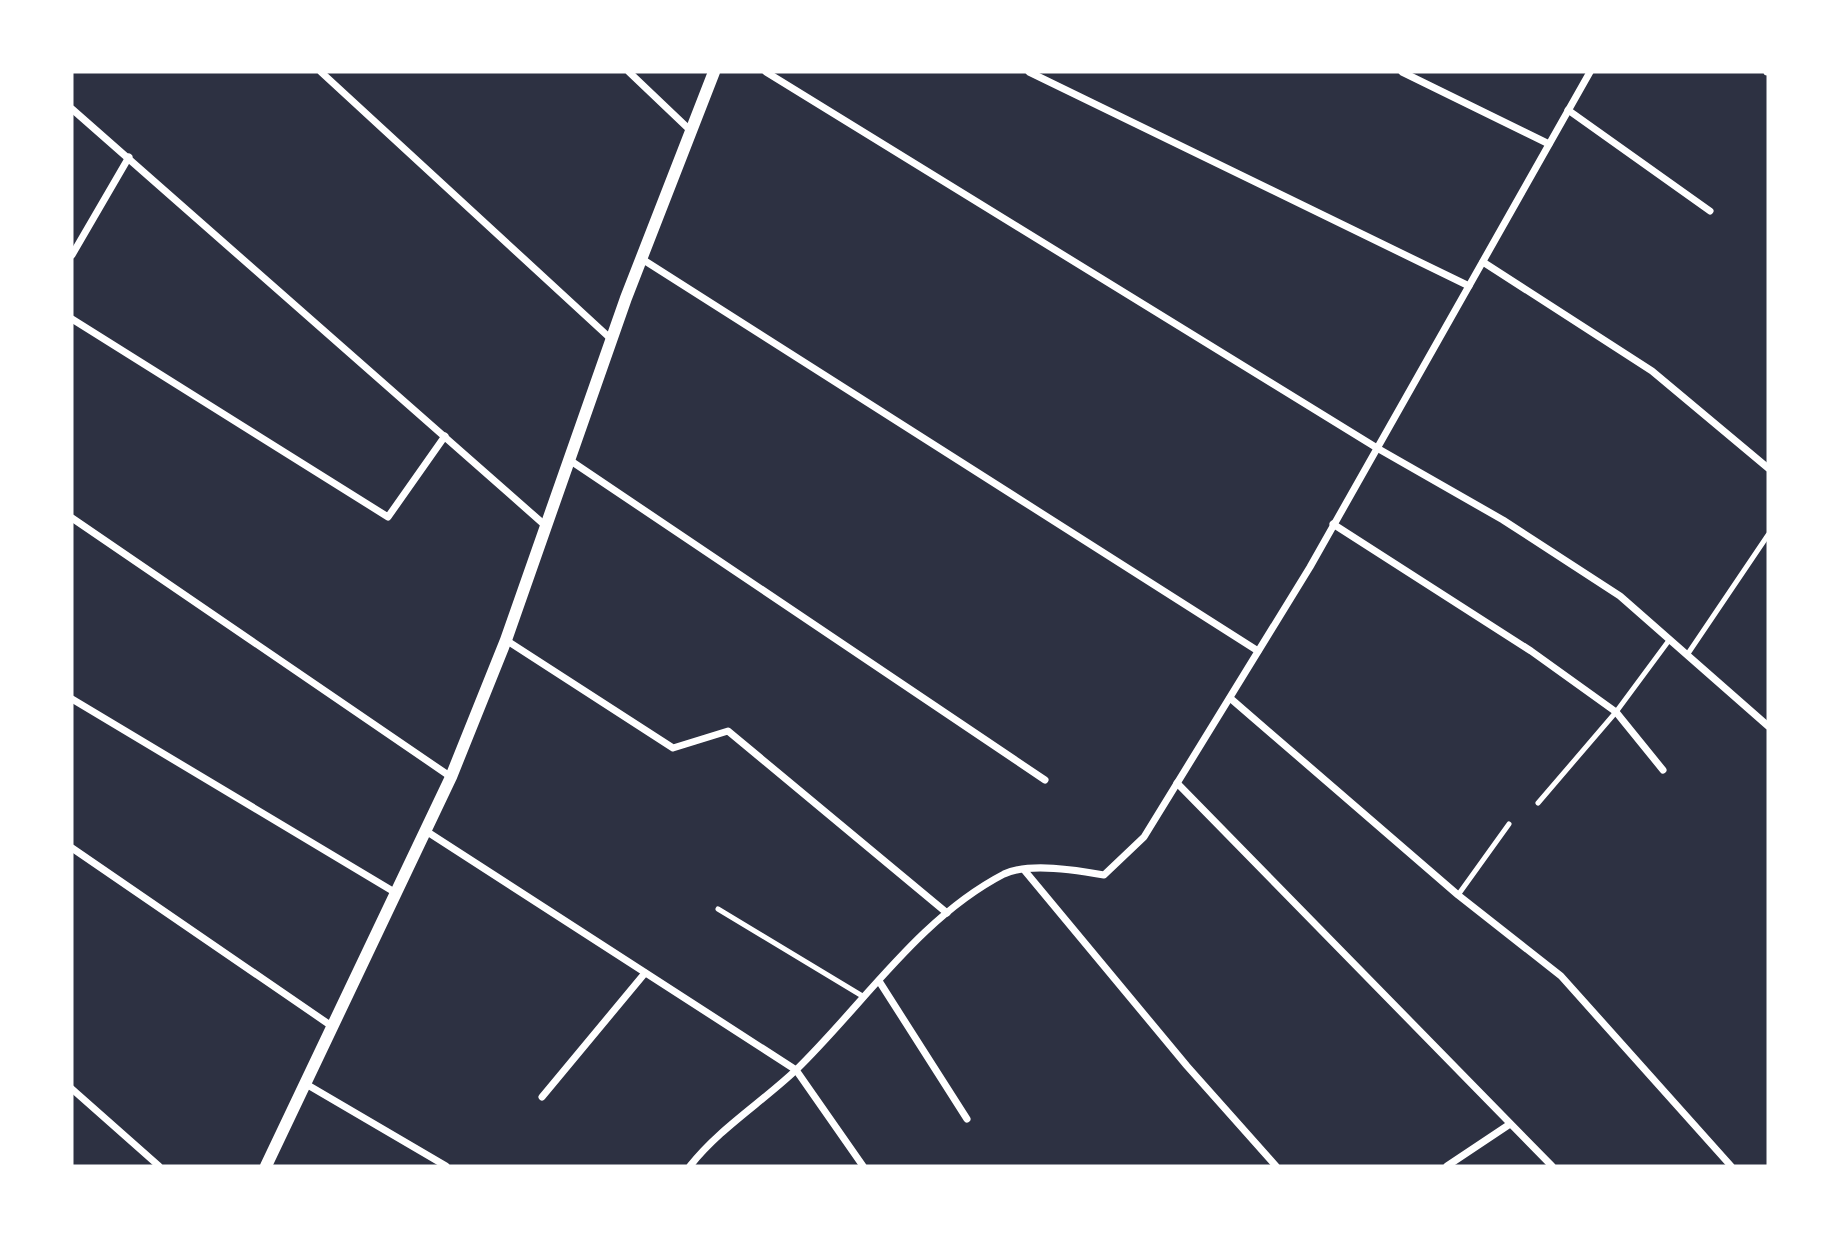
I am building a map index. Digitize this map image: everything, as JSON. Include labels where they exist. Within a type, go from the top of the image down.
[{"type":"street","points":[[321,72],[612,340]]},
{"type":"street","points":[[629,72],[693,132]]},
{"type":"street","points":[[266,1166],[451,777],[506,640],[612,340],[714,72]]},
{"type":"street","points":[[766,72],[1377,448],[1503,520],[1608,588],[1768,726]]},
{"type":"street","points":[[1029,72],[1469,286]]},
{"type":"street","points":[[1402,72],[1549,144]]},
{"type":"street","points":[[690,1166],[703,1150],[796,1070],[947,913],[1006,873],[1061,868],[1104,875],[1144,837],[1334,524],[1590,72]]},
{"type":"street","points":[[72,109],[547,527]]},
{"type":"street","points":[[1568,110],[1710,211]]},
{"type":"street","points":[[72,255],[129,157]]},
{"type":"street","points":[[642,260],[1258,651]]},
{"type":"street","points":[[1483,262],[1652,371],[1768,468]]},
{"type":"street","points":[[72,320],[388,517],[445,436]]},
{"type":"street","points":[[571,461],[1045,780]]},
{"type":"street","points":[[72,518],[451,777]]},
{"type":"street","points":[[1334,524],[1531,651],[1616,712],[1663,770]]},
{"type":"street","points":[[506,640],[673,748],[727,731],[947,913]]},
{"type":"street","points":[[1230,698],[1458,895],[1561,976],[1731,1166]]},
{"type":"street","points":[[72,699],[396,893]]},
{"type":"street","points":[[1177,783],[1552,1166]]},
{"type":"street","points":[[426,831],[796,1070],[863,1166]]},
{"type":"street","points":[[72,848],[333,1027]]},
{"type":"street","points":[[1025,871],[1187,1066],[1276,1166]]},
{"type":"street","points":[[542,1097],[646,972]]},
{"type":"street","points":[[879,981],[967,1119]]},
{"type":"street","points":[[306,1084],[446,1166]]},
{"type":"street","points":[[72,1089],[159,1166]]},
{"type":"street","points":[[1447,1166],[1510,1124]]},
{"type":"lane","points":[[1687,654],[1768,535]]},
{"type":"lane","points":[[1538,803],[1616,712],[1670,639]]},
{"type":"lane","points":[[1458,895],[1509,824]]},
{"type":"lane","points":[[718,909],[864,997]]}]
